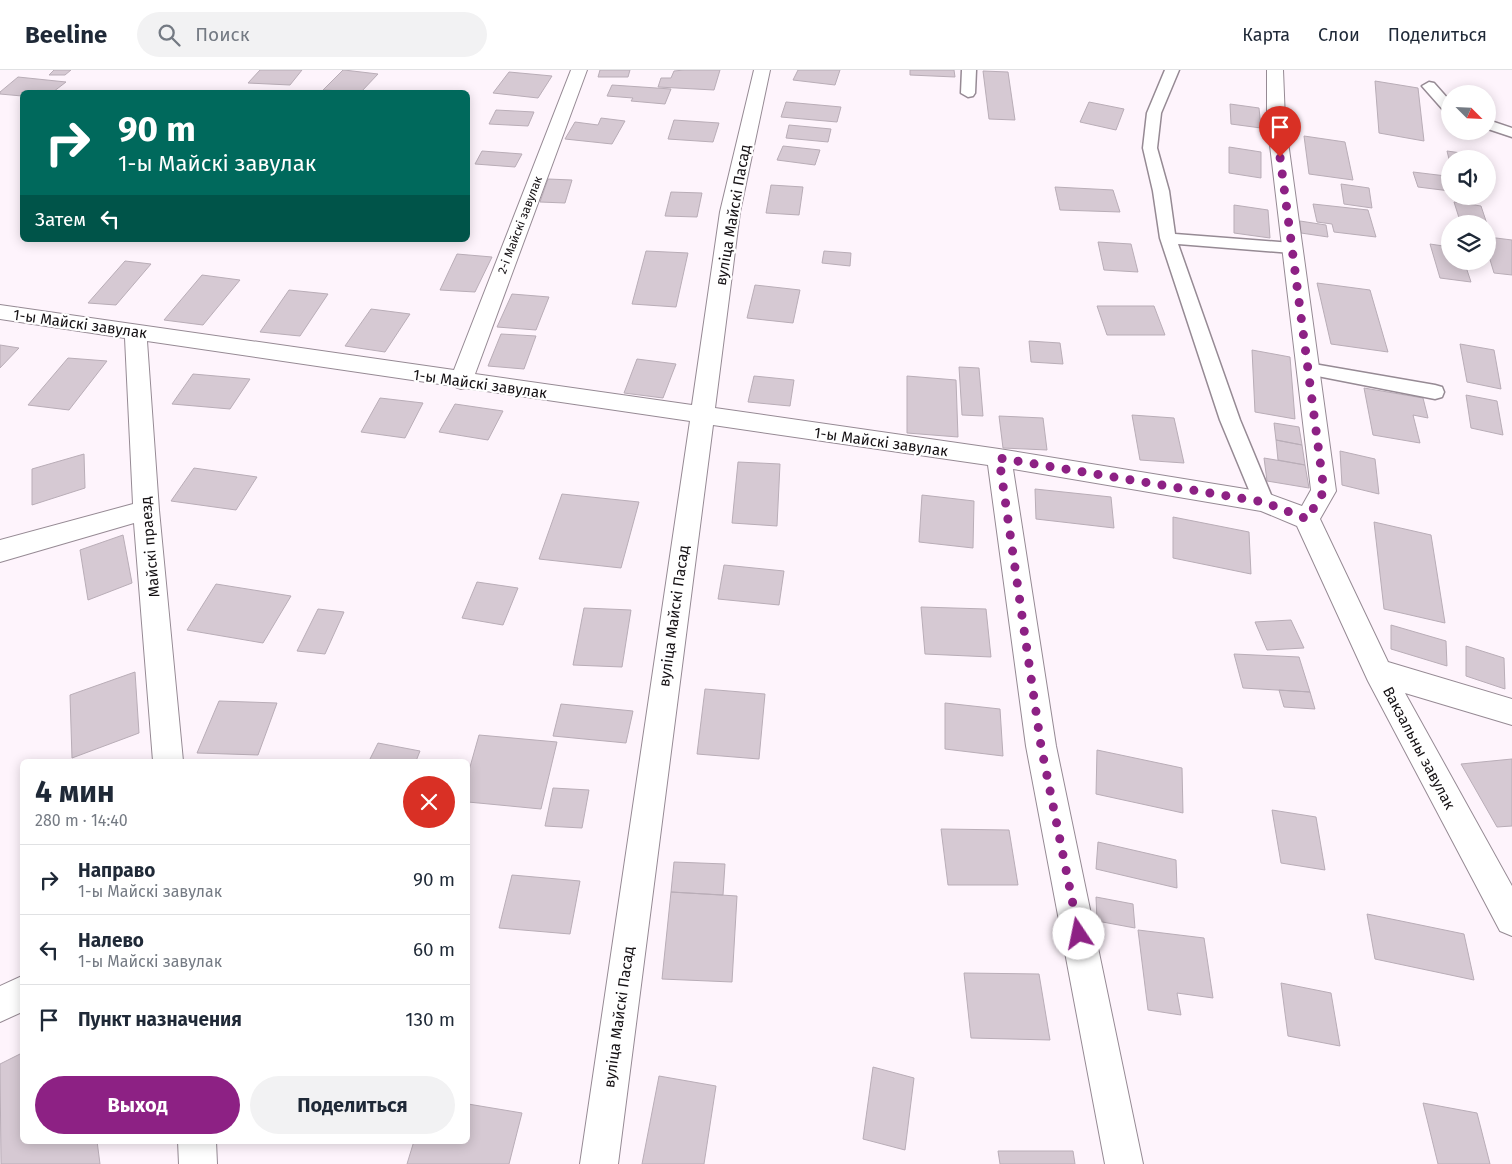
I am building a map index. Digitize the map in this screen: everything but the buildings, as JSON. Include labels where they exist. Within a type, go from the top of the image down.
[{"type":"street","name":"2-і Майскі завулак","points":[[461,381],[579,70]]},
{"type":"street","name":"вуліца Майскі Пасад","points":[[599,1164],[730,212],[762,70]]},
{"type":"street","points":[[1275,70],[1276,120],[1324,491],[1307,519],[1378,672]]},
{"type":"street","name":"1-ы Майскі завулак","points":[[0,312],[461,381],[999,458],[1264,502],[1307,519]]},
{"type":"street","name":"Майскі праезд","points":[[136,332],[146,510],[168,759]]},
{"type":"street","points":[[999,458],[1041,746],[1124,1164]]},
{"type":"street","points":[[0,551],[146,510]]},
{"type":"street","name":"Вакзальны завулак","points":[[1378,672],[1512,712]]},
{"type":"street","name":"Вакзальны завулак","points":[[1378,672],[1512,919]]},
{"type":"street","points":[[0,1004],[20,995]]},
{"type":"street","points":[[197,1144],[198,1164]]},
{"type":"lane","points":[[968,93],[969,70]]},
{"type":"lane","points":[[1172,70],[1154,113],[1150,148],[1168,238],[1230,420],[1264,502]]},
{"type":"lane","points":[[1429,86],[1441,100]]},
{"type":"lane","points":[[1496,127],[1512,133]]},
{"type":"lane","points":[[1168,238],[1292,248]]},
{"type":"lane","points":[[1308,369],[1435,392]]},
{"type":"route","points":[[1079,934],[1041,746],[999,458],[1264,502],[1307,519],[1324,491],[1280,157]]}]
